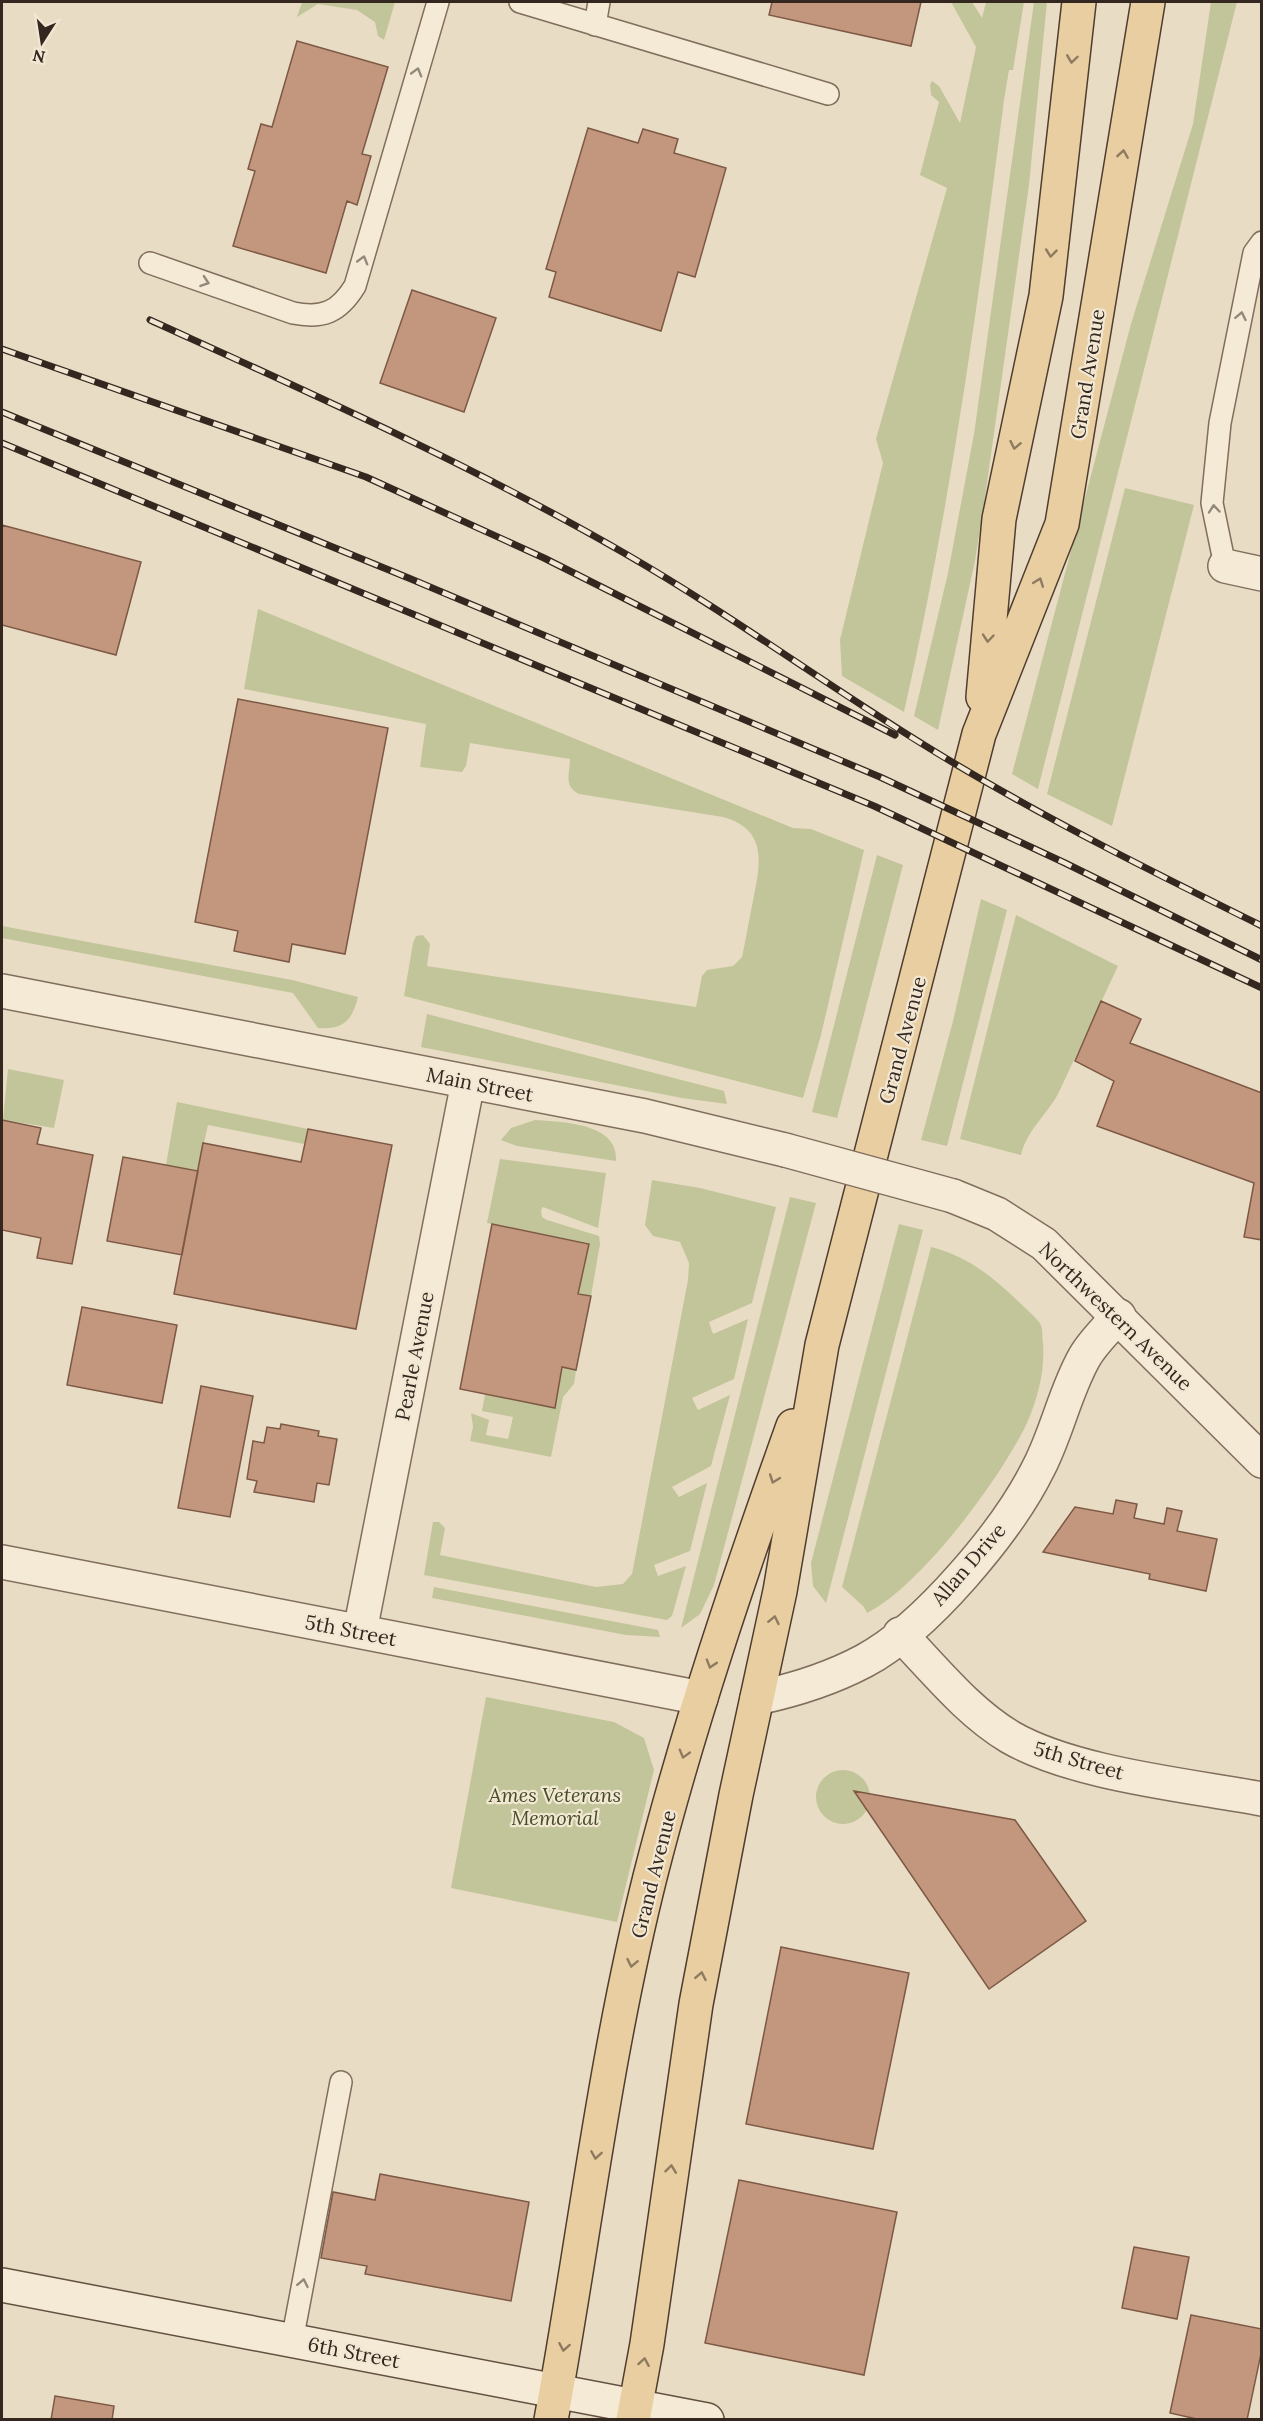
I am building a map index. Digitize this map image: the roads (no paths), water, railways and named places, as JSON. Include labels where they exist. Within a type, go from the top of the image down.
[{"type":"main road","name":"Grand Avenue","points":[[979,734],[999,519],[1046,296],[1079,2]]},
{"type":"main road","name":"Grand Avenue","points":[[634,2413],[696,2004],[780,1591],[822,1345],[979,734],[1062,524],[1148,2]]},
{"type":"main road","name":"Grand Avenue","points":[[553,2405],[621,2014],[650,1879],[737,1580],[822,1345]]},
{"type":"street","points":[[1225,566],[1262,574]]},
{"type":"street","name":"Main Street","points":[[2,991],[645,1116],[784,1150],[953,1196]]},
{"type":"street","name":"Pearle Avenue","points":[[360,1631],[468,1082]]},
{"type":"street","name":"Northwestern Avenue","points":[[953,1196],[997,1214],[1044,1244],[1119,1316],[1262,1461]]},
{"type":"street","name":"Allan Drive","points":[[757,1698],[801,1688],[866,1660],[939,1600],[994,1540],[1039,1468],[1084,1357],[1100,1335],[1119,1316]]},
{"type":"street","name":"5th Street","points":[[2,1562],[701,1698]]},
{"type":"street","name":"5th Street","points":[[900,1634],[970,1708],[1009,1736],[1043,1754],[1123,1773],[1262,1799]]},
{"type":"street","name":"6th Street","points":[[2,2285],[292,2341],[553,2405],[707,2420]]},
{"type":"lane","points":[[150,263],[303,315],[314,317],[333,310],[347,299],[355,286],[438,2]]},
{"type":"lane","points":[[520,2],[828,94]]},
{"type":"lane","points":[[594,25],[599,2]]},
{"type":"lane","points":[[1225,566],[1212,503],[1220,423],[1254,253],[1262,242]]},
{"type":"lane","points":[[292,2341],[341,2082]]},
{"type":"railway","points":[[150,320],[390,431],[567,521],[666,578],[870,711],[990,784],[1105,847],[1262,926]]},
{"type":"railway","points":[[2,349],[366,477],[544,558],[895,735]]},
{"type":"railway","points":[[2,412],[411,579],[880,777],[1065,863],[1262,960]]},
{"type":"railway","points":[[2,443],[874,806],[1262,988]]},
{"type":"park label","name":"Ames Veterans Memorial","points":[[555,1806]]}]
